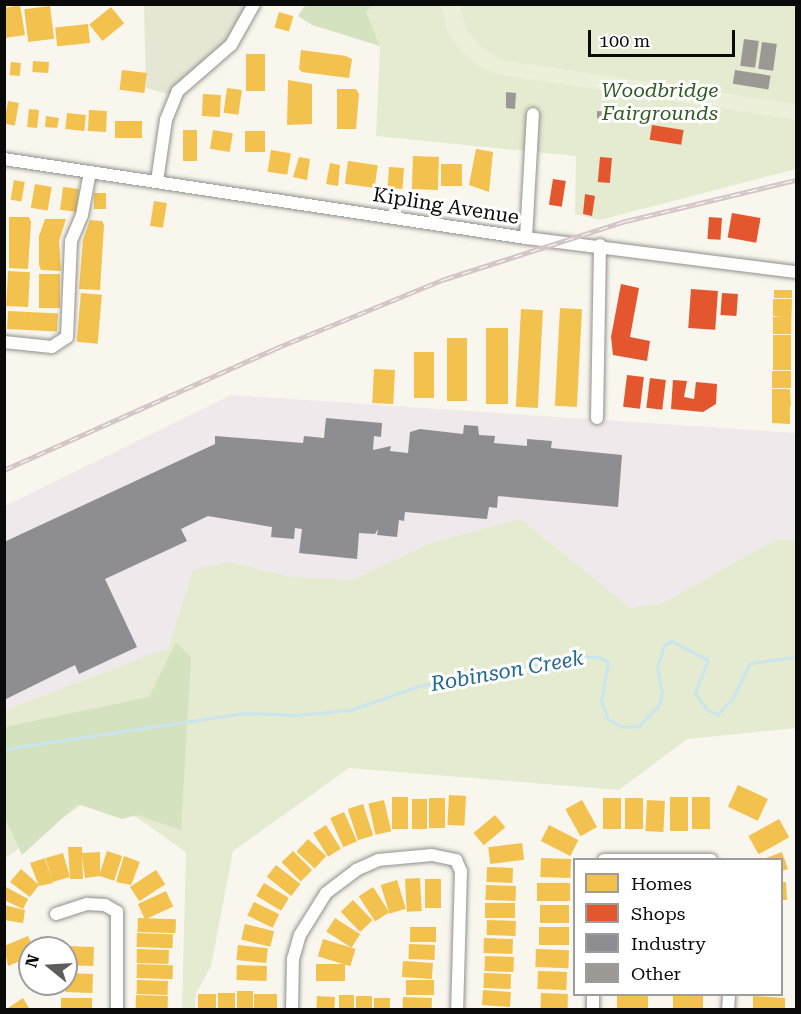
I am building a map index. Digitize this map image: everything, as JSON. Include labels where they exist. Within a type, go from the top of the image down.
[{"type":"street","points":[[157,181],[166,120],[178,91],[231,45],[254,4]]},
{"type":"street","points":[[526,238],[533,114]]},
{"type":"street","name":"Kipling Avenue","points":[[5,159],[526,238],[600,245],[796,272]]},
{"type":"street","points":[[4,342],[52,347],[68,336],[71,241],[82,215],[90,172]]},
{"type":"street","points":[[597,418],[600,245]]},
{"type":"street","points":[[292,1010],[293,959],[300,935],[326,893],[356,870],[378,860],[432,855],[456,860],[459,864],[457,1010]]},
{"type":"street","points":[[56,914],[87,904],[105,905],[117,912],[117,1010]]},
{"type":"shaded area","points":[[231,395],[796,433],[796,540],[774,540],[663,603],[630,608],[521,519],[429,543],[353,580],[293,577],[230,562],[193,571],[168,648],[5,710],[5,506]]},
{"type":"green space","points":[[306,4],[373,5],[366,12],[380,46],[312,25],[298,16]]},
{"type":"green space","name":"Woodbridge Fairgrounds","points":[[373,4],[796,5],[796,169],[600,220],[575,214],[576,156],[376,136],[380,46],[366,12]]},
{"type":"green space","points":[[144,5],[253,5],[238,38],[175,96],[146,88]]},
{"type":"green space","points":[[442,5],[459,5],[467,30],[482,48],[502,60],[796,104],[796,120],[497,74],[478,66],[460,50],[446,29]]},
{"type":"green space","points":[[521,519],[630,608],[663,603],[774,540],[796,540],[796,728],[687,739],[619,790],[349,768],[233,851],[211,966],[196,993],[195,1009],[182,1009],[186,852],[100,792],[5,858],[5,710],[168,648],[193,570],[230,562],[293,577],[353,580],[429,543]]},
{"type":"green space","points":[[176,642],[191,657],[181,830],[137,815],[122,819],[78,804],[22,855],[5,818],[5,727],[149,697]]},
{"type":"building: Homes","points":[[20,5],[25,35],[4,38],[4,8]]},
{"type":"building: Homes","points":[[50,6],[54,39],[28,42],[24,9]]},
{"type":"building: Homes","points":[[111,7],[124,23],[102,41],[89,25]]},
{"type":"building: Homes","points":[[279,12],[293,16],[289,32],[275,27]]},
{"type":"building: Homes","points":[[88,24],[90,43],[57,46],[55,27]]},
{"type":"building: Homes","points":[[301,50],[346,56],[352,59],[349,78],[302,72],[299,69]]},
{"type":"building: Homes","points":[[246,54],[265,54],[265,91],[246,91]]},
{"type":"building: Homes","points":[[33,61],[49,62],[48,73],[32,72]]},
{"type":"building: Homes","points":[[11,62],[21,63],[20,76],[10,75]]},
{"type":"building: Homes","points":[[122,70],[147,73],[144,93],[120,90]]},
{"type":"building: Homes","points":[[288,80],[312,84],[312,124],[287,125]]},
{"type":"building: Homes","points":[[227,88],[242,90],[238,115],[224,113]]},
{"type":"building: Homes","points":[[337,89],[356,89],[359,94],[356,129],[337,129]]},
{"type":"building: Homes","points":[[203,94],[221,95],[220,117],[202,116]]},
{"type":"building: Homes","points":[[8,101],[19,103],[15,126],[4,124]]},
{"type":"building: Homes","points":[[29,109],[39,110],[37,128],[27,127]]},
{"type":"building: Homes","points":[[89,110],[107,111],[106,132],[88,131]]},
{"type":"building: Homes","points":[[67,113],[86,115],[84,131],[65,129]]},
{"type":"building: Homes","points":[[46,116],[59,118],[57,128],[45,127]]},
{"type":"building: Homes","points":[[115,121],[142,121],[142,138],[115,138]]},
{"type":"building: Homes","points":[[183,130],[197,130],[197,161],[183,161]]},
{"type":"building: Homes","points":[[213,130],[233,133],[230,152],[210,149]]},
{"type":"building: Homes","points":[[245,131],[265,131],[265,152],[245,152]]},
{"type":"building: Homes","points":[[476,149],[493,152],[489,192],[469,185]]},
{"type":"building: Homes","points":[[271,150],[291,153],[287,175],[268,172]]},
{"type":"building: Homes","points":[[413,156],[439,157],[438,190],[412,189]]},
{"type":"building: Homes","points":[[299,157],[310,159],[307,180],[293,177]]},
{"type":"building: Homes","points":[[348,161],[378,165],[375,188],[345,184]]},
{"type":"building: Homes","points":[[330,163],[340,165],[338,186],[326,184]]},
{"type":"building: Homes","points":[[441,164],[462,164],[462,186],[441,186]]},
{"type":"building: Homes","points":[[389,167],[404,168],[402,189],[388,188]]},
{"type":"building: Homes","points":[[14,180],[25,182],[21,202],[11,200]]},
{"type":"building: Homes","points":[[35,184],[52,187],[48,211],[31,208]]},
{"type":"building: Homes","points":[[63,187],[79,189],[76,212],[60,210]]},
{"type":"building: Homes","points":[[94,193],[106,193],[106,209],[94,209]]},
{"type":"building: Homes","points":[[154,201],[167,203],[163,228],[150,226]]},
{"type":"building: Homes","points":[[9,217],[29,217],[31,222],[28,269],[9,268]]},
{"type":"building: Homes","points":[[45,219],[66,219],[59,241],[61,271],[41,270],[39,265],[39,236]]},
{"type":"building: Homes","points":[[90,220],[102,221],[104,225],[100,290],[79,289],[83,240]]},
{"type":"building: Homes","points":[[8,271],[30,272],[28,307],[6,306]]},
{"type":"building: Homes","points":[[39,274],[60,274],[60,308],[39,308]]},
{"type":"building: Homes","points":[[774,290],[792,290],[792,298],[774,298]]},
{"type":"building: Homes","points":[[81,293],[102,295],[98,344],[77,342]]},
{"type":"building: Homes","points":[[773,299],[792,299],[791,334],[773,334],[773,317],[781,317],[773,316]]},
{"type":"building: Homes","points":[[560,308],[582,309],[577,407],[555,406]]},
{"type":"building: Homes","points":[[521,309],[543,310],[538,408],[516,407]]},
{"type":"building: Homes","points":[[8,311],[58,314],[57,332],[7,329]]},
{"type":"building: Homes","points":[[486,328],[508,328],[508,404],[486,404]]},
{"type":"building: Homes","points":[[773,335],[791,335],[791,370],[773,370]]},
{"type":"building: Homes","points":[[447,338],[467,338],[467,401],[447,401]]},
{"type":"building: Homes","points":[[414,352],[434,352],[434,398],[414,398]]},
{"type":"building: Homes","points":[[374,369],[395,370],[393,404],[372,403]]},
{"type":"building: Homes","points":[[772,371],[791,371],[791,388],[772,388]]},
{"type":"building: Homes","points":[[772,389],[790,389],[790,424],[772,423]]},
{"type":"building: Homes","points":[[738,785],[768,799],[758,821],[728,807]]},
{"type":"building: Homes","points":[[449,795],[466,796],[464,826],[447,825]]},
{"type":"building: Homes","points":[[392,797],[408,797],[408,829],[392,829]]},
{"type":"building: Homes","points":[[670,797],[688,797],[688,831],[670,831]]},
{"type":"building: Homes","points":[[692,797],[710,797],[710,829],[692,829]]},
{"type":"building: Homes","points":[[429,798],[445,798],[445,828],[429,828]]},
{"type":"building: Homes","points":[[603,798],[621,798],[621,829],[603,829]]},
{"type":"building: Homes","points":[[625,798],[643,798],[643,829],[625,829]]},
{"type":"building: Homes","points":[[412,799],[427,799],[427,829],[412,829]]},
{"type":"building: Homes","points":[[384,800],[391,831],[376,835],[368,804]]},
{"type":"building: Homes","points":[[582,800],[597,827],[580,836],[565,809]]},
{"type":"building: Homes","points":[[647,800],[665,801],[663,832],[645,831]]},
{"type":"building: Homes","points":[[363,804],[373,835],[358,840],[348,809]]},
{"type":"building: Homes","points":[[344,812],[357,841],[343,847],[330,818]]},
{"type":"building: Homes","points":[[495,815],[505,827],[484,845],[474,833]]},
{"type":"building: Homes","points":[[779,819],[789,837],[759,854],[748,836]]},
{"type":"building: Homes","points":[[326,825],[341,849],[328,857],[313,833]]},
{"type":"building: Homes","points":[[549,825],[578,840],[570,856],[541,841]]},
{"type":"building: Homes","points":[[308,839],[326,856],[315,868],[296,851]]},
{"type":"building: Homes","points":[[522,843],[524,860],[490,864],[488,847]]},
{"type":"building: Homes","points":[[68,847],[82,847],[82,853],[100,852],[100,876],[85,878],[82,857],[83,879],[70,879]]},
{"type":"building: Homes","points":[[107,851],[122,856],[114,881],[99,876]]},
{"type":"building: Homes","points":[[293,851],[312,870],[301,881],[282,862]]},
{"type":"building: Homes","points":[[782,852],[788,869],[783,871],[783,858],[766,858]]},
{"type":"building: Homes","points":[[63,853],[70,877],[53,882],[46,858]]},
{"type":"building: Homes","points":[[124,856],[140,862],[131,885],[116,882]]},
{"type":"building: Homes","points":[[45,858],[53,883],[39,886],[30,863]]},
{"type":"building: Homes","points":[[541,858],[571,859],[570,878],[540,877]]},
{"type":"building: Homes","points":[[276,865],[300,884],[291,896],[267,877]]},
{"type":"building: Homes","points":[[487,867],[513,868],[512,883],[486,882]]},
{"type":"building: Homes","points":[[21,869],[39,885],[30,897],[10,882]]},
{"type":"building: Homes","points":[[156,870],[165,884],[139,901],[130,887]]},
{"type":"building: Homes","points":[[420,878],[422,911],[407,912],[405,879]]},
{"type":"building: Homes","points":[[425,879],[441,879],[441,908],[425,908]]},
{"type":"building: Homes","points":[[397,880],[406,909],[390,914],[381,885]]},
{"type":"building: Homes","points":[[783,882],[786,882],[787,900],[783,900]]},
{"type":"building: Homes","points":[[264,883],[289,898],[281,911],[256,896]]},
{"type":"building: Homes","points":[[537,883],[570,883],[570,901],[537,901]]},
{"type":"building: Homes","points":[[486,885],[516,886],[515,901],[485,900]]},
{"type":"building: Homes","points":[[4,886],[28,899],[23,909],[4,900]]},
{"type":"building: Homes","points":[[373,887],[389,912],[375,921],[359,896]]},
{"type":"building: Homes","points":[[166,891],[173,906],[145,920],[138,904]]},
{"type":"building: Homes","points":[[353,900],[372,920],[360,932],[341,912]]},
{"type":"building: Homes","points":[[254,902],[279,914],[273,928],[247,915]]},
{"type":"building: Homes","points":[[485,903],[515,903],[515,918],[485,918]]},
{"type":"building: Homes","points":[[4,905],[25,910],[23,923],[4,920]]},
{"type":"building: Homes","points":[[540,905],[569,905],[569,923],[540,923]]},
{"type":"building: Homes","points":[[138,918],[176,919],[175,933],[138,932]]},
{"type":"building: Homes","points":[[335,918],[360,934],[351,948],[326,931]]},
{"type":"building: Homes","points":[[487,920],[516,921],[515,936],[486,935]]},
{"type":"building: Homes","points":[[245,924],[274,931],[270,947],[241,940]]},
{"type":"building: Homes","points":[[410,927],[436,927],[436,942],[410,942]]},
{"type":"building: Homes","points":[[539,927],[569,927],[569,945],[539,945]]},
{"type":"building: Homes","points":[[137,933],[173,934],[172,948],[137,947]]},
{"type":"building: Homes","points":[[484,938],[513,939],[512,954],[483,953]]},
{"type":"building: Homes","points":[[323,939],[356,949],[350,966],[318,956]]},
{"type":"building: Homes","points":[[18,940],[18,962],[8,966],[4,946]]},
{"type":"building: Homes","points":[[409,944],[435,945],[434,960],[408,959]]},
{"type":"building: Homes","points":[[238,945],[268,948],[266,963],[236,960]]},
{"type":"building: Homes","points":[[78,946],[94,947],[93,966],[78,965]]},
{"type":"building: Homes","points":[[137,949],[169,950],[168,964],[137,963]]},
{"type":"building: Homes","points":[[536,949],[569,950],[568,968],[535,967]]},
{"type":"building: Homes","points":[[485,956],[514,957],[513,972],[484,971]]},
{"type":"building: Homes","points":[[403,961],[433,963],[432,979],[402,977]]},
{"type":"building: Homes","points":[[137,964],[173,965],[172,979],[137,978]]},
{"type":"building: Homes","points":[[316,964],[345,964],[345,981],[316,981]]},
{"type":"building: Homes","points":[[237,965],[267,966],[266,981],[236,980]]},
{"type":"building: Homes","points":[[538,971],[567,972],[566,990],[537,989]]},
{"type":"building: Homes","points":[[78,973],[93,974],[92,993],[78,992]]},
{"type":"building: Homes","points":[[484,973],[511,974],[510,989],[483,988]]},
{"type":"building: Homes","points":[[137,980],[168,981],[167,995],[137,994]]},
{"type":"building: Homes","points":[[406,980],[434,980],[434,995],[406,995]]},
{"type":"building: Homes","points":[[483,990],[511,992],[510,1007],[482,1005]]},
{"type":"building: Homes","points":[[237,991],[253,991],[253,1010],[237,1010]]},
{"type":"building: Homes","points":[[218,993],[235,993],[235,1010],[218,1010]]},
{"type":"building: Homes","points":[[541,993],[568,994],[567,1010],[540,1010]]},
{"type":"building: Homes","points":[[198,994],[216,994],[216,1010],[198,1010]]},
{"type":"building: Homes","points":[[254,994],[277,994],[277,1010],[254,1010]]},
{"type":"building: Homes","points":[[136,995],[168,996],[167,1010],[135,1010]]},
{"type":"building: Homes","points":[[339,995],[354,995],[354,1010],[339,1010]]},
{"type":"building: Homes","points":[[317,996],[335,997],[334,1010],[316,1010]]},
{"type":"building: Homes","points":[[356,996],[372,996],[372,1010],[356,1010]]},
{"type":"building: Homes","points":[[617,996],[648,996],[648,1010],[617,1010]]},
{"type":"building: Homes","points":[[673,996],[703,996],[703,1010],[673,1010]]},
{"type":"building: Homes","points":[[753,996],[785,998],[785,1010],[753,1010]]},
{"type":"building: Homes","points":[[403,997],[432,998],[432,1010],[403,1010]]},
{"type":"building: Homes","points":[[23,998],[30,1010],[5,1010]]},
{"type":"building: Homes","points":[[61,998],[92,998],[92,1010],[61,1010]]},
{"type":"building: Homes","points":[[374,998],[390,998],[390,1010],[374,1010]]},
{"type":"building: Shops","points":[[652,125],[684,130],[681,145],[650,140]]},
{"type":"building: Shops","points":[[600,157],[612,158],[610,183],[598,182]]},
{"type":"building: Shops","points":[[553,179],[566,181],[562,207],[549,205]]},
{"type":"building: Shops","points":[[585,194],[595,196],[592,216],[583,214]]},
{"type":"building: Shops","points":[[732,213],[761,218],[756,243],[728,238]]},
{"type":"building: Shops","points":[[709,217],[722,218],[720,240],[707,239]]},
{"type":"building: Shops","points":[[621,284],[639,288],[630,337],[650,341],[647,361],[613,355],[611,337]]},
{"type":"building: Shops","points":[[691,289],[718,291],[715,330],[688,328]]},
{"type":"building: Shops","points":[[722,293],[738,294],[736,316],[720,315]]},
{"type":"building: Shops","points":[[627,375],[644,377],[640,409],[623,407]]},
{"type":"building: Shops","points":[[650,378],[666,380],[662,410],[646,408]]},
{"type":"building: Shops","points":[[673,380],[687,381],[684,397],[694,399],[696,382],[717,384],[716,404],[703,412],[671,409]]},
{"type":"building: Industry","points":[[326,418],[382,423],[381,437],[374,436],[373,450],[391,446],[390,451],[408,453],[410,432],[420,429],[463,434],[464,425],[478,426],[479,435],[495,436],[494,443],[527,446],[527,439],[552,441],[551,448],[622,455],[618,507],[498,496],[497,508],[489,507],[487,519],[405,512],[404,521],[399,520],[397,537],[377,535],[378,529],[375,534],[359,533],[357,559],[299,553],[302,529],[295,528],[294,539],[271,537],[272,527],[208,516],[181,529],[187,541],[105,579],[137,647],[79,674],[75,665],[4,700],[4,542],[215,444],[215,436],[303,443],[304,436],[324,438]]},
{"type":"building: Other","points":[[744,39],[759,41],[755,68],[740,66]]},
{"type":"building: Other","points":[[762,42],[777,44],[773,71],[758,69]]},
{"type":"building: Other","points":[[735,70],[771,76],[768,89],[733,84]]},
{"type":"building: Other","points":[[506,92],[516,93],[515,109],[506,108]]},
{"type":"building: Other","points":[[597,111],[618,113],[618,119],[597,118]]},
{"type":"waterway","name":"Robinson Creek","points":[[4,749],[246,713],[296,715],[350,710],[419,686],[578,656],[599,657],[608,662],[601,701],[608,719],[622,727],[639,726],[659,705],[662,693],[657,668],[664,645],[672,641],[708,660],[695,693],[707,710],[718,714],[733,698],[750,663],[796,657]]},
{"type":"railway","points":[[4,470],[274,349],[445,279],[626,221],[796,180]]}]
